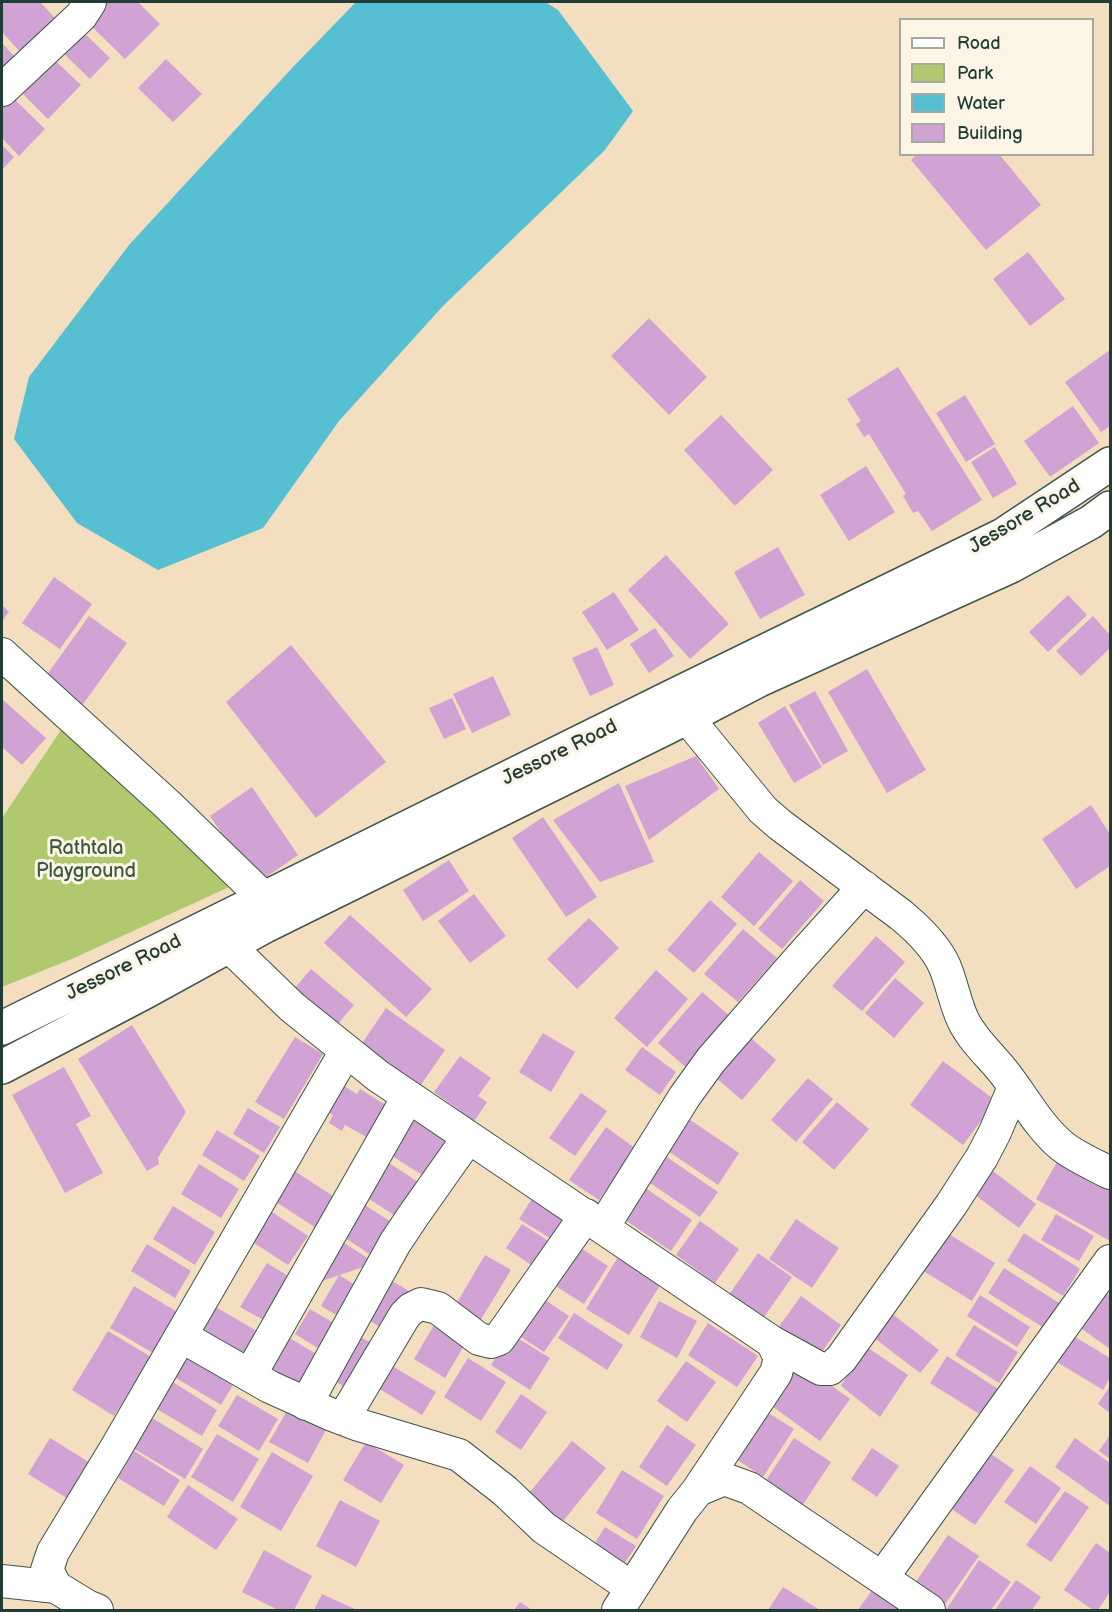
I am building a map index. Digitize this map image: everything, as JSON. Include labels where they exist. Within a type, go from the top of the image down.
[{"type":"highway","name":"Jessore Road","points":[[2,1028],[265,899],[679,707],[1003,535],[1110,464]]},
{"type":"highway","points":[[2,1066],[265,926],[395,861],[679,707],[759,680],[1011,566],[1091,522],[1110,508]]},
{"type":"street","points":[[2,90],[81,16],[90,2]]},
{"type":"street","points":[[2,654],[168,805],[265,899]]},
{"type":"street","points":[[679,707],[763,810],[917,928],[945,967],[964,1023],[1044,1128],[1064,1147],[1110,1173]]},
{"type":"street","points":[[343,1419],[405,1315],[411,1309],[421,1304],[438,1308],[479,1339],[491,1342],[499,1339],[594,1221],[711,1060],[864,887]]},
{"type":"street","points":[[229,946],[292,1007],[408,1097],[772,1342],[822,1370],[830,1369],[841,1359],[951,1205],[996,1132],[1014,1087]]},
{"type":"street","points":[[56,1587],[46,1570],[53,1552],[346,1051]]},
{"type":"street","points":[[250,1375],[408,1097]]},
{"type":"street","points":[[306,1404],[395,1243],[468,1138]]},
{"type":"street","points":[[882,1578],[1110,1261]]},
{"type":"street","points":[[181,1336],[270,1387],[306,1404],[343,1419],[459,1455],[505,1491],[625,1599],[682,1510],[698,1490],[776,1373],[780,1358],[772,1342]]},
{"type":"street","points":[[698,1490],[724,1479],[749,1488],[929,1611]]},
{"type":"street","points":[[2,1581],[56,1587],[97,1611]]},
{"type":"green space","name":"Rathtala Playground","points":[[63,727],[238,883],[74,958],[2,987],[2,818]]},
{"type":"water","points":[[356,2],[545,2],[558,10],[633,111],[605,150],[443,306],[339,421],[263,528],[158,570],[77,523],[14,439],[29,377],[129,245]]},
{"type":"building","points":[[2,2],[40,2],[56,19],[20,52],[2,32]]},
{"type":"building","points":[[107,2],[138,2],[160,24],[125,59],[87,22]]},
{"type":"building","points":[[79,28],[110,58],[90,79],[58,48]]},
{"type":"building","points":[[2,43],[16,58],[2,71]]},
{"type":"building","points":[[46,52],[81,85],[48,119],[14,85]]},
{"type":"building","points":[[166,59],[202,94],[173,122],[138,88]]},
{"type":"building","points":[[5,90],[45,129],[19,156],[2,138],[2,94]]},
{"type":"building","points":[[2,145],[14,157],[2,170]]},
{"type":"building","points":[[915,156],[1001,156],[1041,205],[986,250],[911,160]]},
{"type":"building","points":[[1028,252],[1065,299],[1030,326],[993,279]]},
{"type":"building","points":[[649,318],[707,377],[669,415],[611,356]]},
{"type":"building","points":[[1110,350],[1110,426],[1101,432],[1065,382]]},
{"type":"building","points":[[898,367],[982,500],[932,531],[918,511],[913,513],[903,496],[906,494],[869,434],[864,437],[856,424],[861,421],[847,399]]},
{"type":"building","points":[[965,395],[995,444],[966,462],[936,413]]},
{"type":"building","points":[[1073,406],[1099,443],[1050,477],[1024,441]]},
{"type":"building","points":[[721,415],[773,470],[735,506],[684,450]]},
{"type":"building","points":[[995,447],[1017,484],[993,498],[971,462]]},
{"type":"building","points":[[866,466],[895,512],[849,541],[820,495]]},
{"type":"building","points":[[778,547],[805,595],[760,619],[734,572]]},
{"type":"building","points":[[666,555],[729,624],[690,659],[628,590]]},
{"type":"building","points":[[54,577],[92,604],[60,649],[22,623]]},
{"type":"building","points":[[614,592],[639,630],[607,650],[582,612]]},
{"type":"building","points":[[1068,595],[1087,615],[1048,652],[1029,632]]},
{"type":"building","points":[[2,605],[9,612],[2,621]]},
{"type":"building","points":[[89,616],[127,643],[76,714],[41,683]]},
{"type":"building","points":[[1093,616],[1110,635],[1110,648],[1081,676],[1056,651]]},
{"type":"building","points":[[655,628],[674,656],[649,673],[630,644]]},
{"type":"building","points":[[291,645],[386,762],[316,818],[226,702]]},
{"type":"building","points":[[597,647],[614,685],[590,696],[572,658]]},
{"type":"building","points":[[867,669],[926,770],[887,793],[828,692]]},
{"type":"building","points":[[493,676],[511,715],[472,733],[453,694]]},
{"type":"building","points":[[815,691],[848,751],[823,765],[789,705]]},
{"type":"building","points":[[452,698],[466,729],[444,739],[429,708]]},
{"type":"building","points":[[2,699],[46,738],[22,765],[2,747]]},
{"type":"building","points":[[785,706],[822,767],[794,783],[758,723]]},
{"type":"building","points":[[696,756],[719,789],[649,840],[625,786]]},
{"type":"building","points":[[619,783],[654,862],[600,882],[553,820]]},
{"type":"building","points":[[252,787],[298,855],[256,884],[210,816]]},
{"type":"building","points":[[1091,805],[1110,834],[1110,866],[1076,889],[1042,839]]},
{"type":"building","points":[[543,817],[597,897],[566,917],[512,838]]},
{"type":"building","points":[[759,852],[793,881],[754,926],[721,897]]},
{"type":"building","points":[[449,860],[469,891],[423,921],[403,890]]},
{"type":"building","points":[[800,880],[824,901],[782,949],[758,929]]},
{"type":"building","points":[[474,894],[506,936],[470,963],[438,921]]},
{"type":"building","points":[[710,900],[737,924],[694,973],[667,950]]},
{"type":"building","points":[[350,915],[432,989],[406,1017],[324,943]]},
{"type":"building","points":[[589,918],[619,948],[577,989],[547,959]]},
{"type":"building","points":[[743,929],[777,958],[738,1002],[704,974]]},
{"type":"building","points":[[876,936],[905,962],[862,1011],[832,986]]},
{"type":"building","points":[[311,969],[354,1005],[337,1025],[294,989]]},
{"type":"building","points":[[656,970],[688,999],[647,1047],[614,1018]]},
{"type":"building","points":[[895,978],[924,1003],[894,1038],[865,1013]]},
{"type":"building","points":[[702,992],[732,1018],[688,1069],[658,1043]]},
{"type":"building","points":[[386,1008],[445,1050],[418,1089],[359,1048]]},
{"type":"building","points":[[132,1025],[186,1112],[158,1158],[159,1164],[147,1171],[78,1059]]},
{"type":"building","points":[[543,1033],[575,1052],[551,1092],[519,1072]]},
{"type":"building","points":[[295,1037],[323,1054],[284,1119],[255,1102]]},
{"type":"building","points":[[751,1038],[776,1060],[742,1100],[716,1078]]},
{"type":"building","points":[[642,1047],[676,1072],[660,1095],[625,1070]]},
{"type":"building","points":[[460,1056],[491,1078],[478,1096],[487,1102],[471,1126],[460,1118],[463,1113],[434,1092]]},
{"type":"building","points":[[943,1061],[996,1101],[963,1145],[910,1105]]},
{"type":"building","points":[[64,1067],[91,1116],[76,1124],[103,1173],[65,1193],[12,1095]]},
{"type":"building","points":[[808,1078],[833,1099],[796,1142],[771,1120]]},
{"type":"building","points":[[344,1086],[357,1094],[360,1089],[389,1107],[370,1139],[345,1125],[342,1131],[329,1123],[333,1115],[323,1109]]},
{"type":"building","points":[[581,1093],[607,1111],[575,1156],[549,1138]]},
{"type":"building","points":[[837,1102],[869,1129],[834,1170],[802,1142]]},
{"type":"building","points":[[248,1108],[280,1127],[264,1153],[233,1134]]},
{"type":"building","points":[[418,1111],[455,1136],[427,1178],[389,1154]]},
{"type":"building","points":[[686,1117],[739,1153],[718,1185],[665,1149]]},
{"type":"building","points":[[606,1127],[635,1148],[599,1200],[569,1180]]},
{"type":"building","points":[[217,1130],[260,1156],[244,1181],[202,1155]]},
{"type":"building","points":[[661,1153],[718,1192],[700,1217],[643,1178]]},
{"type":"building","points":[[380,1157],[424,1186],[402,1220],[358,1192]]},
{"type":"building","points":[[1058,1160],[1110,1190],[1110,1241],[1036,1199]]},
{"type":"building","points":[[199,1164],[239,1189],[221,1218],[181,1194]]},
{"type":"building","points":[[287,1166],[336,1198],[316,1228],[267,1196]]},
{"type":"building","points":[[993,1171],[1036,1204],[1019,1228],[975,1195]]},
{"type":"building","points":[[644,1187],[692,1220],[671,1251],[622,1218]]},
{"type":"building","points":[[533,1197],[570,1220],[556,1242],[519,1219]]},
{"type":"building","points":[[357,1200],[399,1227],[377,1259],[336,1232]]},
{"type":"building","points":[[173,1206],[215,1232],[195,1265],[153,1239]]},
{"type":"building","points":[[263,1206],[308,1236],[288,1265],[243,1236]]},
{"type":"building","points":[[1056,1214],[1094,1236],[1079,1261],[1041,1240]]},
{"type":"building","points":[[796,1219],[839,1248],[812,1288],[769,1259]]},
{"type":"building","points":[[700,1221],[739,1249],[715,1283],[676,1255]]},
{"type":"building","points":[[522,1224],[556,1246],[540,1271],[506,1248]]},
{"type":"building","points":[[941,1229],[995,1263],[972,1301],[917,1267]]},
{"type":"building","points":[[1024,1233],[1080,1269],[1063,1296],[1007,1261]]},
{"type":"building","points":[[335,1237],[375,1263],[316,1283]]},
{"type":"building","points":[[147,1244],[191,1271],[175,1298],[131,1271]]},
{"type":"building","points":[[576,1245],[608,1266],[584,1304],[551,1283]]},
{"type":"building","points":[[621,1252],[664,1279],[629,1335],[586,1309]]},
{"type":"building","points":[[758,1253],[792,1277],[760,1323],[726,1299]]},
{"type":"building","points":[[485,1255],[511,1270],[477,1326],[452,1311]]},
{"type":"building","points":[[267,1263],[293,1279],[267,1322],[240,1307]]},
{"type":"building","points":[[1004,1268],[1064,1306],[1049,1331],[988,1293]]},
{"type":"building","points":[[339,1275],[363,1290],[345,1320],[321,1306]]},
{"type":"building","points":[[384,1276],[412,1293],[389,1332],[361,1316]]},
{"type":"building","points":[[134,1286],[179,1313],[155,1354],[110,1328]]},
{"type":"building","points":[[1099,1288],[1110,1296],[1110,1349],[1075,1324]]},
{"type":"building","points":[[538,1295],[569,1316],[544,1352],[513,1332]]},
{"type":"building","points":[[980,1295],[1030,1327],[1017,1347],[967,1316]]},
{"type":"building","points":[[801,1296],[841,1325],[816,1360],[775,1332]]},
{"type":"building","points":[[659,1301],[697,1321],[677,1358],[640,1337]]},
{"type":"building","points":[[214,1306],[262,1334],[247,1357],[197,1332]]},
{"type":"building","points":[[310,1309],[342,1328],[326,1353],[295,1334]]},
{"type":"building","points":[[574,1313],[623,1345],[607,1370],[558,1338]]},
{"type":"building","points":[[891,1313],[939,1350],[920,1373],[873,1337]]},
{"type":"building","points":[[437,1320],[468,1339],[445,1378],[414,1359]]},
{"type":"building","points":[[708,1323],[758,1356],[737,1387],[688,1355]]},
{"type":"building","points":[[974,1325],[1018,1352],[999,1383],[955,1355]]},
{"type":"building","points":[[108,1331],[151,1357],[114,1416],[72,1390]]},
{"type":"building","points":[[280,1332],[326,1360],[304,1396],[258,1368]]},
{"type":"building","points":[[353,1333],[383,1349],[355,1394],[329,1377]]},
{"type":"building","points":[[511,1334],[550,1358],[530,1390],[491,1365]]},
{"type":"building","points":[[1075,1337],[1110,1358],[1110,1378],[1103,1390],[1057,1362]]},
{"type":"building","points":[[864,1345],[908,1375],[880,1417],[841,1386]]},
{"type":"building","points":[[190,1350],[238,1377],[221,1405],[171,1375]]},
{"type":"building","points":[[947,1356],[998,1389],[981,1415],[930,1383]]},
{"type":"building","points":[[468,1358],[506,1382],[481,1421],[444,1397]]},
{"type":"building","points":[[794,1359],[850,1399],[820,1441],[765,1401]]},
{"type":"building","points":[[686,1361],[716,1382],[687,1422],[657,1401]]},
{"type":"building","points":[[392,1366],[436,1392],[422,1415],[378,1388]]},
{"type":"building","points":[[168,1379],[217,1410],[202,1436],[152,1406]]},
{"type":"building","points":[[1110,1386],[1110,1413],[1098,1404]]},
{"type":"building","points":[[521,1394],[547,1412],[521,1450],[495,1432]]},
{"type":"building","points":[[237,1395],[278,1419],[259,1451],[218,1426]]},
{"type":"building","points":[[288,1409],[326,1430],[308,1463],[269,1442]]},
{"type":"building","points":[[762,1409],[794,1429],[763,1477],[732,1456]]},
{"type":"building","points":[[144,1413],[203,1449],[185,1479],[126,1444]]},
{"type":"building","points":[[667,1425],[696,1445],[667,1486],[639,1467]]},
{"type":"building","points":[[217,1434],[259,1459],[233,1502],[191,1477]]},
{"type":"building","points":[[1110,1435],[1110,1459],[1099,1451]]},
{"type":"building","points":[[50,1438],[92,1464],[70,1500],[28,1474]]},
{"type":"building","points":[[794,1438],[831,1462],[802,1506],[765,1482]]},
{"type":"building","points":[[1075,1438],[1110,1463],[1110,1506],[1055,1467]]},
{"type":"building","points":[[572,1441],[606,1468],[559,1526],[525,1498]]},
{"type":"building","points":[[366,1442],[404,1465],[381,1503],[343,1480]]},
{"type":"building","points":[[981,1447],[1014,1470],[975,1525],[943,1503]]},
{"type":"building","points":[[872,1448],[899,1466],[877,1497],[851,1479]]},
{"type":"building","points":[[134,1451],[180,1480],[164,1506],[118,1478]]},
{"type":"building","points":[[272,1452],[313,1476],[281,1531],[240,1507]]},
{"type":"building","points":[[1030,1466],[1061,1488],[1036,1524],[1004,1502]]},
{"type":"building","points":[[622,1470],[664,1496],[637,1539],[596,1513]]},
{"type":"building","points":[[188,1485],[238,1519],[216,1550],[167,1517]]},
{"type":"building","points":[[1065,1491],[1089,1507],[1051,1562],[1026,1545]]},
{"type":"building","points":[[340,1500],[380,1521],[356,1567],[316,1546]]},
{"type":"building","points":[[605,1527],[636,1546],[619,1572],[589,1552]]},
{"type":"building","points":[[948,1535],[979,1556],[941,1610],[911,1589]]},
{"type":"building","points":[[1096,1543],[1110,1553],[1110,1592],[1098,1610],[1093,1610],[1064,1590]]},
{"type":"building","points":[[264,1550],[312,1576],[294,1610],[278,1610],[242,1592]]},
{"type":"building","points":[[979,1560],[1011,1582],[991,1610],[946,1610]]},
{"type":"building","points":[[1016,1580],[1041,1597],[1032,1610],[995,1610]]},
{"type":"building","points":[[875,1586],[912,1610],[858,1610]]},
{"type":"building","points":[[783,1587],[820,1610],[768,1610]]},
{"type":"building","points":[[322,1594],[357,1610],[314,1610]]},
{"type":"building","points":[[520,1602],[532,1610],[514,1610]]}]
